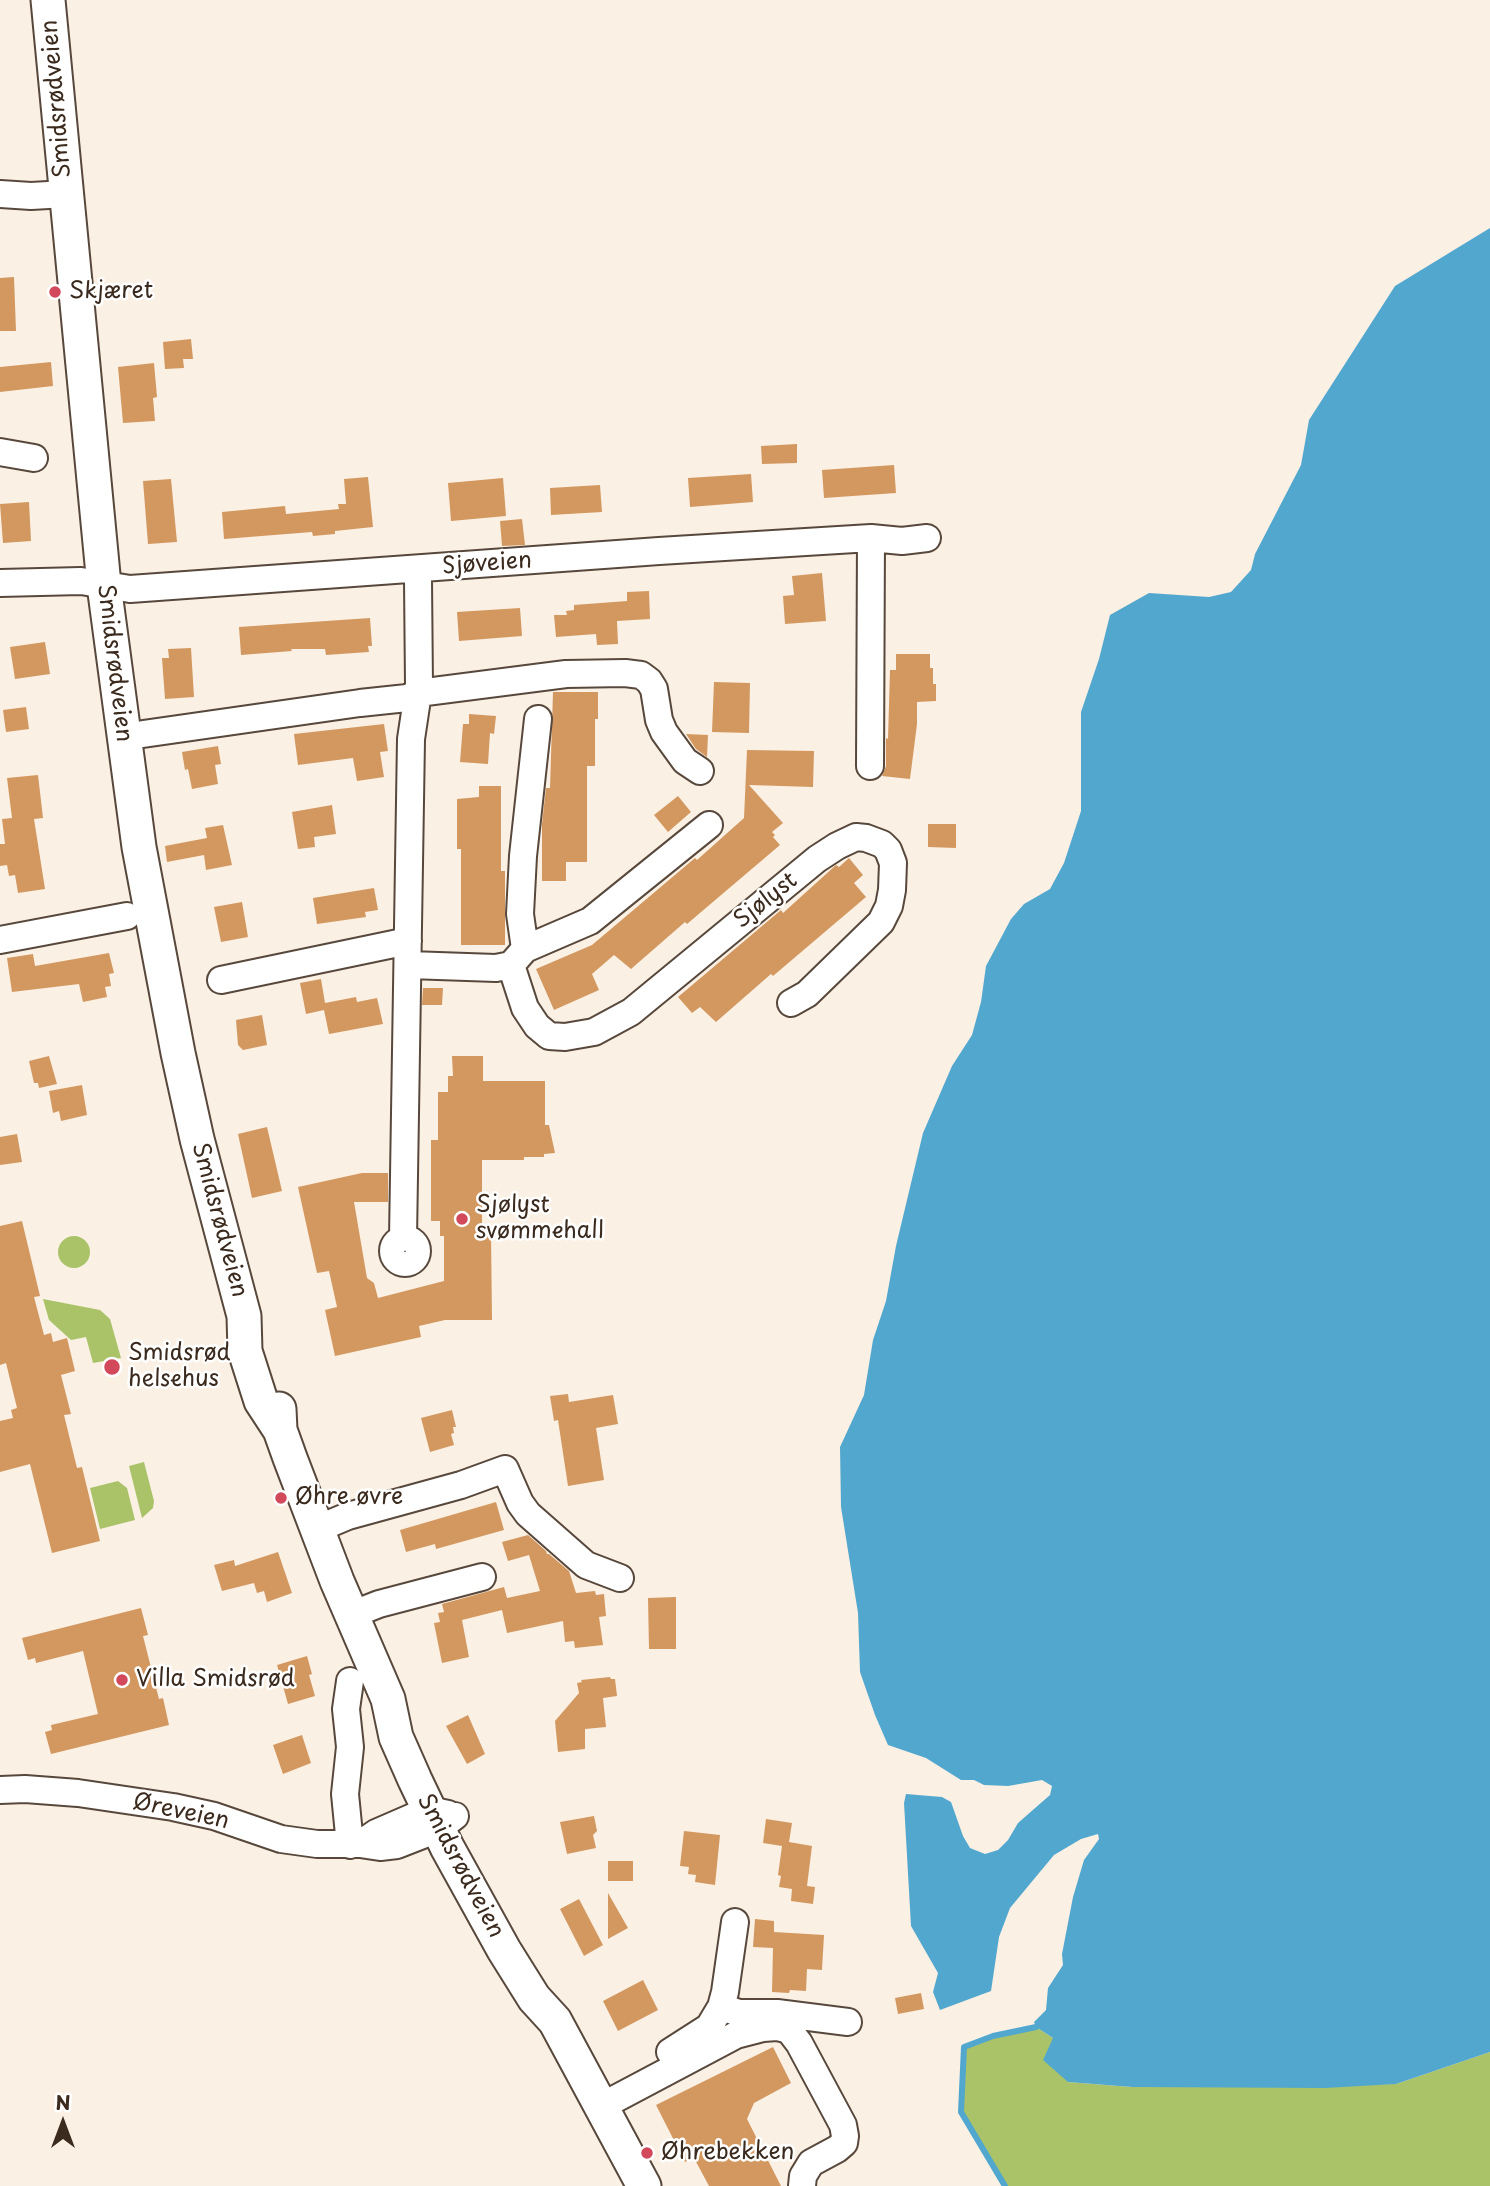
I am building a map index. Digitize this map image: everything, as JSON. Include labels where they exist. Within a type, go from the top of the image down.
[{"type":"main road","name":"Smidsrødveien","points":[[48,0],[104,585],[135,818],[167,1004],[197,1139],[244,1315],[245,1351],[261,1401],[280,1430],[351,1615],[388,1699],[413,1731],[441,1818],[546,1991],[555,2021],[644,2186]]},
{"type":"street","points":[[0,194],[66,194]]},
{"type":"street","points":[[0,452],[34,457]]},
{"type":"street","points":[[870,766],[871,538]]},
{"type":"street","name":"Sjøveien","points":[[0,583],[81,581],[130,589],[659,551],[871,538],[902,541],[927,538]]},
{"type":"street","points":[[403,1238],[411,739],[418,693],[416,570]]},
{"type":"street","points":[[418,693],[566,674],[641,675],[654,689],[659,720],[664,732],[685,761],[699,771]]},
{"type":"street","name":"Smidsrødveien","points":[[144,734],[407,698],[418,693]]},
{"type":"street","name":"Sjølyst","points":[[538,719],[523,856],[518,957],[525,1008],[537,1026],[549,1035],[565,1037],[593,1032],[631,1012],[836,846],[856,837],[882,844],[888,850],[893,863],[889,906],[881,922],[807,994],[791,1003]]},
{"type":"street","points":[[221,980],[409,953],[496,968],[590,921],[709,825]]},
{"type":"street","points":[[0,940],[127,916]]},
{"type":"street","points":[[317,1529],[348,1516],[461,1485],[505,1469],[520,1503],[528,1514],[586,1565],[620,1578]]},
{"type":"street","points":[[351,1615],[379,1604],[482,1577]]},
{"type":"street","points":[[350,1681],[346,1709],[350,1747],[345,1794],[355,1844],[383,1830],[441,1818]]},
{"type":"street","name":"Øreveien","points":[[0,1790],[25,1788],[78,1793],[173,1807],[214,1816],[300,1843],[355,1844]]},
{"type":"street","points":[[598,2098],[709,2027],[721,2007],[735,1922]]},
{"type":"street","points":[[721,2007],[739,2013],[777,2013],[848,2022]]},
{"type":"street","points":[[598,2098],[736,2035],[763,2028],[789,2030],[831,2102],[845,2136],[844,2143],[837,2149],[811,2163],[803,2176],[802,2186]]},
{"type":"green space","points":[[74,1236],[85,1241],[90,1252],[85,1263],[74,1268],[63,1263],[58,1252],[63,1241]]},
{"type":"green space","points":[[43,1299],[100,1310],[110,1319],[121,1358],[93,1363],[86,1337],[71,1340],[49,1320]]},
{"type":"green space","points":[[144,1462],[154,1501],[153,1508],[142,1518],[129,1466]]},
{"type":"green space","points":[[118,1481],[127,1488],[135,1520],[100,1529],[90,1488]]},
{"type":"green space","points":[[1036,2027],[1053,2038],[1068,2082],[1132,2087],[1396,2084],[1490,2052],[1490,2186],[1005,2186],[961,2112],[964,2047],[993,2036]]},
{"type":"water","points":[[1490,228],[1490,2052],[1396,2084],[1325,2088],[1132,2087],[1068,2082],[1043,2060],[1053,2038],[1036,2027],[1034,2022],[1046,2010],[1048,1988],[1063,1965],[1062,1954],[1073,1897],[1084,1860],[1099,1839],[1098,1834],[1081,1839],[1054,1855],[1010,1908],[999,1937],[991,1991],[940,2010],[933,1992],[938,1973],[911,1926],[904,1803],[906,1794],[942,1797],[951,1802],[970,1848],[985,1854],[998,1850],[1008,1840],[1018,1823],[1050,1795],[1052,1786],[1042,1780],[1008,1786],[961,1780],[926,1758],[888,1745],[860,1672],[858,1613],[841,1507],[840,1447],[864,1395],[873,1340],[886,1301],[923,1133],[952,1066],[972,1035],[981,1002],[986,966],[1011,919],[1024,904],[1050,889],[1064,863],[1081,811],[1081,712],[1110,615],[1149,593],[1209,597],[1231,592],[1251,570],[1255,554],[1301,465],[1309,420],[1395,286]]},
{"type":"building","points":[[14,277],[16,331],[0,331],[0,278]]},
{"type":"building","points":[[191,339],[193,359],[183,359],[184,368],[165,369],[163,342]]},
{"type":"building","points":[[51,362],[53,386],[0,392],[0,367]]},
{"type":"building","points":[[154,363],[157,397],[153,398],[155,421],[123,423],[118,367]]},
{"type":"building","points":[[797,444],[797,463],[762,464],[761,446]]},
{"type":"building","points":[[894,465],[896,493],[824,498],[822,470]]},
{"type":"building","points":[[751,474],[753,502],[690,507],[688,478]]},
{"type":"building","points":[[368,477],[373,527],[313,536],[312,532],[224,539],[222,512],[285,506],[286,514],[339,509],[338,504],[346,504],[344,479]]},
{"type":"building","points":[[503,478],[506,516],[451,521],[448,483]]},
{"type":"building","points":[[171,479],[177,542],[148,544],[143,481]]},
{"type":"building","points":[[600,485],[602,512],[551,515],[550,488]]},
{"type":"building","points":[[29,502],[31,541],[3,543],[0,504]]},
{"type":"building","points":[[522,519],[525,545],[502,546],[500,521]]},
{"type":"building","points":[[822,573],[826,621],[785,624],[783,596],[794,595],[792,576]]},
{"type":"building","points":[[649,591],[650,619],[617,621],[618,644],[597,645],[596,634],[556,637],[554,615],[567,615],[566,611],[574,610],[574,605],[627,601],[627,592]]},
{"type":"building","points":[[520,608],[522,636],[459,641],[457,612]]},
{"type":"building","points":[[370,618],[372,646],[368,646],[369,652],[326,655],[325,649],[291,649],[292,651],[241,655],[239,627]]},
{"type":"building","points":[[45,642],[50,674],[15,679],[10,647]]},
{"type":"building","points":[[191,648],[194,697],[165,699],[162,658],[169,658],[168,649]]},
{"type":"building","points":[[896,654],[930,654],[933,684],[936,684],[936,701],[917,702],[910,779],[882,776],[886,766],[890,670],[896,670]]},
{"type":"building","points":[[714,682],[750,683],[749,733],[712,732]]},
{"type":"building","points":[[553,692],[598,692],[595,766],[587,766],[587,862],[566,862],[566,881],[542,881],[542,824],[546,788],[550,788]]},
{"type":"building","points":[[26,707],[29,729],[6,732],[3,710]]},
{"type":"building","points":[[469,714],[496,716],[494,734],[490,733],[488,764],[460,762],[463,724],[469,724]]},
{"type":"building","points":[[384,724],[388,751],[380,752],[384,777],[357,781],[353,758],[298,765],[294,734]]},
{"type":"building","points":[[686,734],[708,735],[707,757],[696,749]]},
{"type":"building","points":[[218,746],[221,764],[215,765],[218,784],[192,789],[182,752]]},
{"type":"building","points":[[747,750],[814,751],[813,787],[749,785],[783,823],[772,832],[780,845],[631,969],[614,955],[592,974],[599,990],[554,1010],[536,969],[592,945],[744,818]]},
{"type":"building","points":[[38,775],[43,818],[34,819],[45,889],[18,893],[15,875],[9,876],[7,865],[0,866],[0,844],[5,844],[2,819],[12,818],[7,778]]},
{"type":"building","points":[[479,786],[501,786],[501,871],[505,871],[505,945],[461,945],[461,849],[457,849],[457,799],[479,797]]},
{"type":"building","points":[[678,796],[691,812],[668,832],[654,815]]},
{"type":"building","points":[[332,805],[336,834],[314,837],[315,847],[298,849],[292,812]]},
{"type":"building","points":[[928,824],[956,824],[956,848],[928,847]]},
{"type":"building","points":[[223,825],[232,865],[206,870],[204,855],[167,862],[165,846],[207,838],[205,828]]},
{"type":"building","points":[[849,858],[863,875],[854,883],[866,897],[716,1022],[700,1007],[692,1013],[678,997],[781,910],[783,913],[836,865],[839,867]]},
{"type":"building","points":[[374,888],[378,910],[365,912],[366,917],[317,924],[313,898]]},
{"type":"building","points":[[242,902],[248,937],[221,942],[214,907]]},
{"type":"building","points":[[109,953],[114,973],[109,974],[111,986],[105,987],[107,997],[83,1002],[79,984],[12,992],[7,958],[33,954],[35,966]]},
{"type":"building","points":[[321,979],[325,1003],[356,997],[357,1002],[377,998],[383,1024],[329,1034],[324,1010],[306,1014],[300,983]]},
{"type":"building","points":[[423,988],[443,988],[442,1005],[422,1005]]},
{"type":"building","points":[[262,1015],[267,1045],[243,1050],[238,1045],[236,1020]]},
{"type":"building","points":[[49,1056],[57,1084],[39,1088],[38,1083],[34,1083],[29,1061]]},
{"type":"building","points":[[452,1056],[483,1056],[483,1081],[545,1081],[545,1125],[549,1125],[555,1153],[544,1154],[544,1157],[524,1157],[524,1160],[482,1160],[482,1234],[491,1234],[492,1320],[445,1320],[419,1326],[421,1337],[335,1356],[325,1310],[337,1307],[329,1271],[317,1273],[298,1187],[362,1173],[388,1173],[388,1202],[354,1202],[367,1278],[374,1283],[378,1298],[444,1281],[444,1236],[440,1236],[440,1221],[431,1221],[431,1140],[438,1140],[438,1092],[448,1092],[448,1076],[453,1076]]},
{"type":"building","points":[[82,1085],[87,1115],[61,1121],[59,1111],[53,1113],[49,1091]]},
{"type":"building","points":[[267,1127],[282,1191],[252,1198],[238,1134]]},
{"type":"building","points":[[17,1134],[22,1162],[0,1165],[0,1137]]},
{"type":"building","points":[[22,1221],[40,1296],[34,1297],[44,1335],[51,1333],[53,1342],[67,1338],[75,1371],[61,1375],[71,1414],[64,1415],[77,1468],[82,1467],[100,1541],[52,1553],[30,1464],[0,1472],[0,1421],[13,1418],[11,1410],[17,1408],[6,1363],[0,1365],[0,1226]]},
{"type":"building","points":[[568,1394],[569,1402],[613,1395],[618,1424],[596,1428],[604,1480],[568,1486],[558,1420],[554,1421],[550,1396]]},
{"type":"building","points":[[452,1410],[456,1427],[453,1427],[454,1433],[451,1434],[454,1445],[430,1452],[421,1418]]},
{"type":"building","points":[[496,1502],[504,1530],[436,1549],[435,1544],[406,1552],[400,1530]]},
{"type":"building","points":[[528,1535],[569,1571],[576,1593],[595,1591],[596,1595],[604,1594],[606,1616],[599,1617],[603,1645],[575,1648],[574,1641],[565,1642],[563,1621],[507,1633],[502,1610],[462,1620],[469,1657],[442,1663],[434,1623],[440,1622],[438,1613],[444,1612],[442,1604],[504,1587],[507,1598],[540,1591],[529,1555],[508,1561],[502,1542]]},
{"type":"building","points":[[278,1552],[292,1593],[267,1602],[264,1591],[257,1593],[254,1583],[222,1591],[214,1565],[234,1560],[235,1566]]},
{"type":"building","points":[[676,1597],[676,1649],[649,1649],[648,1598]]},
{"type":"building","name":"Villa Smidsrød","points":[[141,1608],[148,1635],[143,1636],[159,1699],[163,1698],[169,1725],[51,1754],[45,1732],[52,1730],[51,1725],[98,1714],[83,1651],[36,1663],[35,1658],[28,1660],[22,1638]]},
{"type":"building","points":[[307,1656],[315,1696],[288,1704],[277,1665]]},
{"type":"building","points":[[610,1677],[615,1679],[617,1696],[603,1698],[606,1727],[585,1729],[585,1749],[558,1752],[555,1721],[579,1693],[577,1683],[582,1682],[581,1680]]},
{"type":"building","points":[[468,1715],[485,1754],[467,1764],[446,1726]]},
{"type":"building","points":[[302,1735],[311,1763],[283,1774],[273,1745]]},
{"type":"building","points":[[594,1816],[597,1831],[593,1835],[596,1848],[567,1854],[560,1822]]},
{"type":"building","points":[[766,1819],[792,1823],[789,1842],[812,1846],[807,1886],[815,1887],[813,1904],[791,1901],[792,1889],[779,1887],[782,1846],[763,1843]]},
{"type":"building","points":[[684,1831],[720,1835],[715,1885],[695,1882],[696,1875],[688,1874],[689,1867],[680,1866]]},
{"type":"building","points":[[608,1861],[633,1861],[633,1881],[608,1881]]},
{"type":"building","points":[[608,1893],[628,1928],[608,1939]]},
{"type":"building","points":[[579,1899],[603,1945],[584,1956],[560,1909]]},
{"type":"building","points":[[755,1919],[774,1921],[774,1932],[824,1935],[822,1970],[807,1969],[806,1991],[772,1992],[773,1948],[753,1947]]},
{"type":"building","points":[[643,1980],[658,2010],[618,2031],[603,2001]]},
{"type":"building","points":[[921,1993],[924,2009],[898,2014],[895,1998]]},
{"type":"building","points":[[773,2047],[791,2083],[754,2103],[747,2119],[781,2186],[709,2186],[694,2158],[685,2162],[656,2105]]},
{"type":"waterway","name":"Øhrebekken","points":[[1005,2186],[961,2112],[964,2047],[993,2036],[1036,2027]]},
{"type":"place","name":"Skjæret","points":[[55,292]]},
{"type":"place","name":"Sjølyst svømmehall","points":[[462,1219]]},
{"type":"place","name":"Smidsrød helsehus","points":[[112,1367]]},
{"type":"place","name":"Øhre øvre","points":[[281,1498]]},
{"type":"place","name":"Villa Smidsrød","points":[[122,1680]]},
{"type":"place","name":"Øhrebekken","points":[[647,2153]]}]
